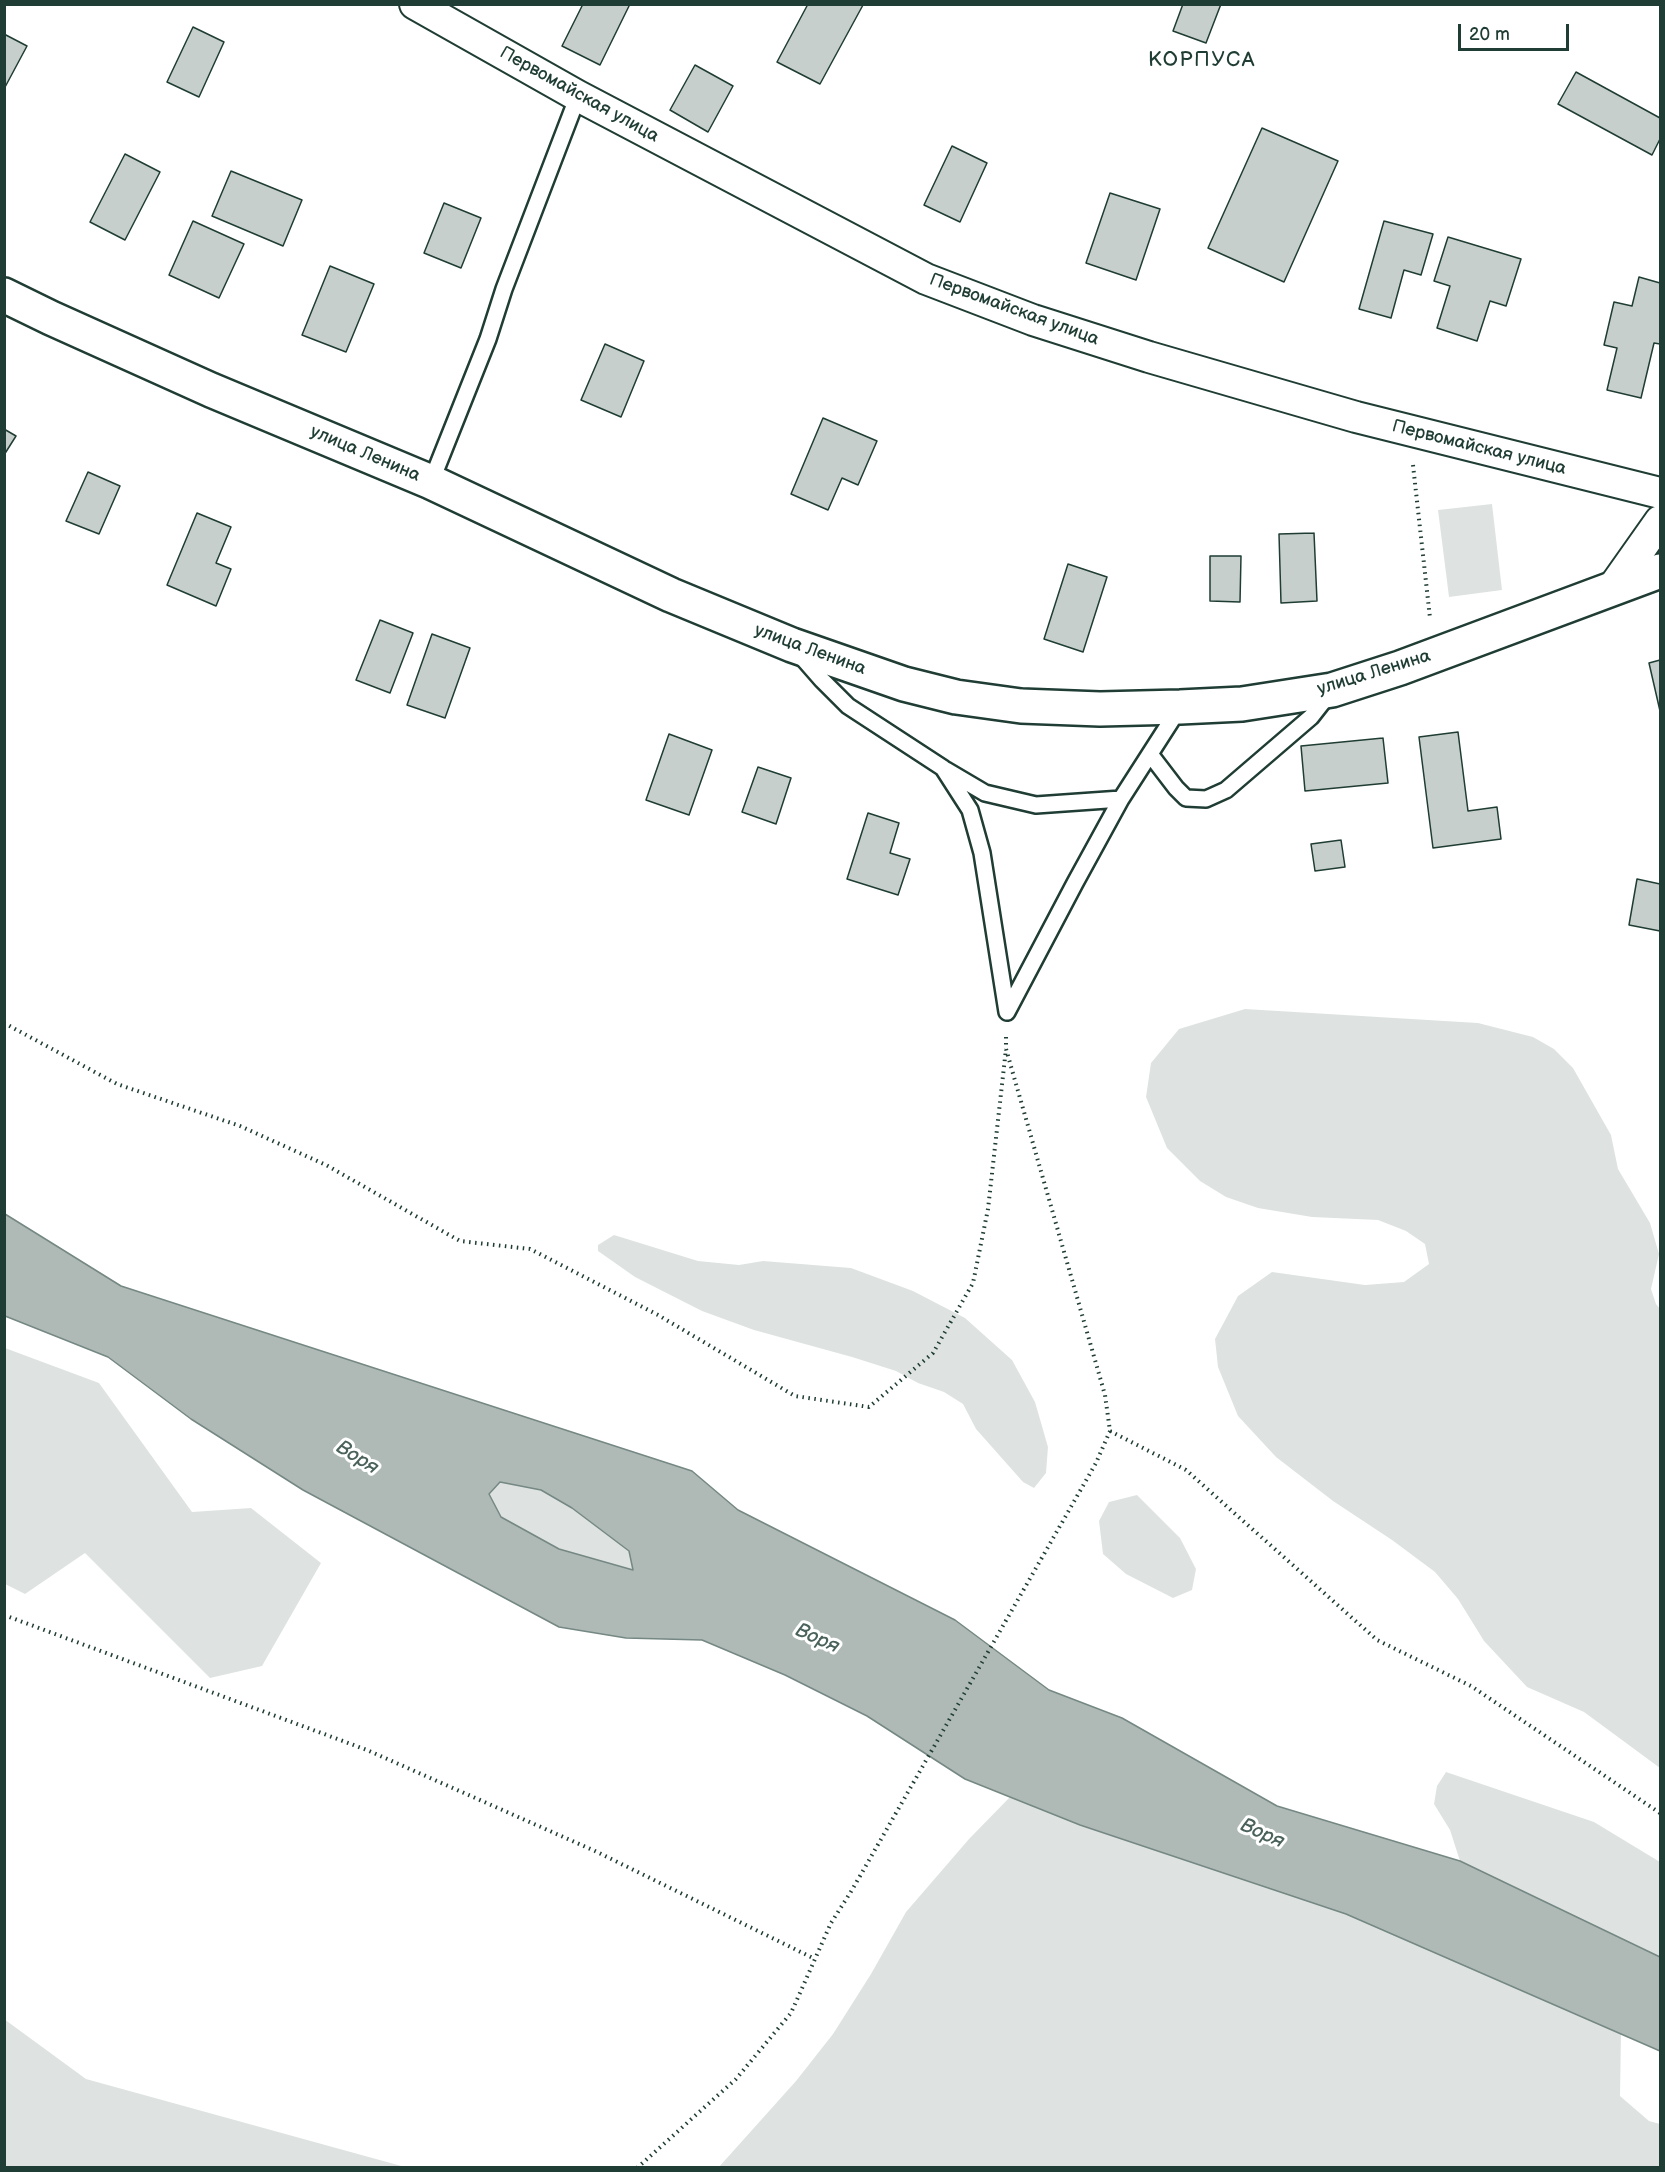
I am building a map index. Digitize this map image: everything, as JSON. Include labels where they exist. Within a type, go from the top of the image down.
[{"type":"street","name":"Первомайская улица","points":[[415,4],[578,96],[926,279],[1033,320],[1356,417],[1660,493]]},
{"type":"street","name":"улица Ленина","points":[[4,295],[211,390],[431,482],[671,595],[792,645],[904,684],[956,697],[1022,706],[1100,709],[1242,704],[1332,690],[1434,655],[1660,571]]},
{"type":"street","points":[[1612,589],[1660,520]]},
{"type":"lane","points":[[431,482],[488,339],[504,289],[578,96]]},
{"type":"lane","points":[[792,645],[848,706],[985,793],[1036,805],[1121,799]]},
{"type":"lane","points":[[1150,754],[1186,798],[1206,799],[1226,790],[1311,717],[1332,690]]},
{"type":"lane","points":[[1007,1012],[1121,799],[1180,707]]},
{"type":"lane","points":[[943,768],[970,810],[982,853],[1007,1012]]},
{"type":"path","points":[[1409,431],[1434,655]]},
{"type":"path","points":[[4,1023],[117,1084],[240,1126],[326,1165],[460,1241],[530,1249],[658,1315],[795,1396],[869,1407],[933,1353],[974,1282],[988,1209],[1006,1049],[1007,1012]]},
{"type":"path","points":[[637,2168],[736,2079],[791,2013],[831,1923],[1096,1463],[1110,1431],[1105,1395],[1006,1049]]},
{"type":"path","points":[[1110,1431],[1186,1470],[1377,1640],[1471,1686],[1660,1813]]},
{"type":"path","points":[[4,1615],[367,1750],[595,1851],[816,1959]]},
{"type":"shaded area","points":[[1492,504],[1502,590],[1449,597],[1438,510]]},
{"type":"shaded area","points":[[1245,1009],[1478,1023],[1533,1037],[1554,1049],[1573,1068],[1611,1135],[1618,1169],[1650,1223],[1659,1254],[1651,1289],[1660,1309],[1660,1768],[1584,1712],[1527,1687],[1484,1641],[1458,1599],[1435,1572],[1333,1501],[1276,1457],[1238,1416],[1218,1367],[1215,1339],[1238,1296],[1272,1272],[1365,1285],[1404,1282],[1429,1264],[1425,1244],[1406,1231],[1378,1220],[1312,1217],[1258,1208],[1226,1197],[1200,1181],[1167,1148],[1146,1097],[1151,1063],[1179,1029]]},
{"type":"shaded area","points":[[614,1235],[698,1261],[739,1265],[763,1261],[851,1268],[913,1291],[965,1318],[1012,1360],[1035,1402],[1048,1447],[1046,1473],[1034,1488],[1023,1482],[976,1429],[963,1404],[944,1392],[918,1383],[896,1371],[754,1330],[702,1311],[635,1277],[598,1251],[598,1245]]},
{"type":"shaded area","points":[[5,1348],[99,1383],[192,1512],[251,1508],[321,1563],[262,1666],[210,1678],[85,1553],[25,1594],[5,1584]]},
{"type":"shaded area","points":[[500,1482],[541,1490],[572,1508],[629,1551],[634,1571],[559,1549],[501,1517],[489,1494]]},
{"type":"shaded area","points":[[1137,1495],[1180,1538],[1196,1569],[1192,1590],[1173,1598],[1126,1574],[1103,1554],[1099,1521],[1109,1502]]},
{"type":"shaded area","points":[[1446,1772],[1594,1822],[1660,1862],[1660,1957],[1460,1861],[1450,1830],[1434,1804],[1437,1786]]},
{"type":"shaded area","points":[[1010,1797],[1080,1825],[1346,1914],[1621,2033],[1620,2096],[1649,2121],[1660,2124],[1660,2168],[718,2168],[796,2081],[833,2034],[871,1974],[906,1912],[969,1839]]},
{"type":"shaded area","points":[[4,2019],[86,2079],[405,2167],[5,2167]]},
{"type":"water","name":"Воря","points":[[5,1214],[121,1286],[692,1471],[738,1510],[955,1620],[1049,1690],[1122,1718],[1277,1806],[1460,1861],[1660,1957],[1660,2051],[1346,1914],[1080,1825],[965,1779],[867,1716],[785,1675],[702,1640],[626,1638],[559,1627],[303,1490],[191,1419],[108,1357],[5,1316]],"holes":[[[500,1482],[541,1490],[572,1508],[629,1551],[633,1570],[559,1549],[501,1517],[489,1494]]]},
{"type":"building","points":[[583,4],[630,4],[600,65],[562,46]]},
{"type":"building","points":[[808,4],[863,5],[820,84],[777,62]]},
{"type":"building","points":[[1183,4],[1221,4],[1206,43],[1173,31]]},
{"type":"building","points":[[193,27],[224,42],[199,97],[167,82]]},
{"type":"building","points":[[4,34],[27,46],[4,89]]},
{"type":"building","points":[[695,65],[733,86],[708,132],[670,110]]},
{"type":"building","points":[[1576,72],[1660,118],[1660,139],[1652,155],[1558,104]]},
{"type":"building","points":[[1262,128],[1338,161],[1284,282],[1208,248]]},
{"type":"building","points":[[952,146],[987,163],[960,222],[924,205]]},
{"type":"building","points":[[125,154],[160,172],[125,240],[90,222]]},
{"type":"building","points":[[231,171],[302,200],[283,246],[212,216]]},
{"type":"building","points":[[1110,193],[1160,209],[1136,280],[1086,263]]},
{"type":"building","points":[[444,203],[481,218],[461,268],[424,253]]},
{"type":"building","points":[[193,221],[244,244],[219,298],[169,275]]},
{"type":"building","points":[[1384,221],[1433,234],[1421,275],[1404,270],[1391,318],[1359,309]]},
{"type":"building","points":[[1448,237],[1521,259],[1506,306],[1490,301],[1477,341],[1437,328],[1450,286],[1434,281]]},
{"type":"building","points":[[330,266],[374,284],[346,352],[302,335]]},
{"type":"building","points":[[1639,277],[1660,283],[1660,344],[1654,343],[1641,398],[1607,390],[1617,348],[1604,345],[1614,302],[1632,306]]},
{"type":"building","points":[[605,344],[644,361],[621,417],[581,400]]},
{"type":"building","points":[[823,418],[877,441],[858,485],[842,478],[828,510],[791,494]]},
{"type":"building","points":[[4,429],[16,436],[4,455]]},
{"type":"building","points":[[88,472],[120,486],[99,534],[66,521]]},
{"type":"building","points":[[197,513],[231,527],[216,563],[231,569],[216,606],[167,585]]},
{"type":"building","points":[[1314,533],[1317,601],[1281,603],[1279,534]]},
{"type":"building","points":[[1210,556],[1241,556],[1240,602],[1210,601]]},
{"type":"building","points":[[1068,564],[1107,577],[1083,652],[1044,639]]},
{"type":"building","points":[[380,620],[413,633],[390,693],[356,680]]},
{"type":"building","points":[[432,634],[470,648],[445,718],[407,705]]},
{"type":"building","points":[[1660,660],[1660,711],[1649,663]]},
{"type":"building","points":[[1458,732],[1468,811],[1497,807],[1501,839],[1433,848],[1419,737]]},
{"type":"building","points":[[669,734],[712,750],[689,815],[646,800]]},
{"type":"building","points":[[1383,738],[1388,783],[1305,791],[1301,746]]},
{"type":"building","points":[[758,767],[791,778],[776,824],[742,812]]},
{"type":"building","points":[[868,813],[899,823],[890,853],[910,859],[898,895],[847,879]]},
{"type":"building","points":[[1341,840],[1345,867],[1315,871],[1311,844]]},
{"type":"building","points":[[1637,879],[1660,884],[1660,931],[1629,925]]},
{"type":"district","name":"КОРПУСА","points":[[1202,61]]}]
